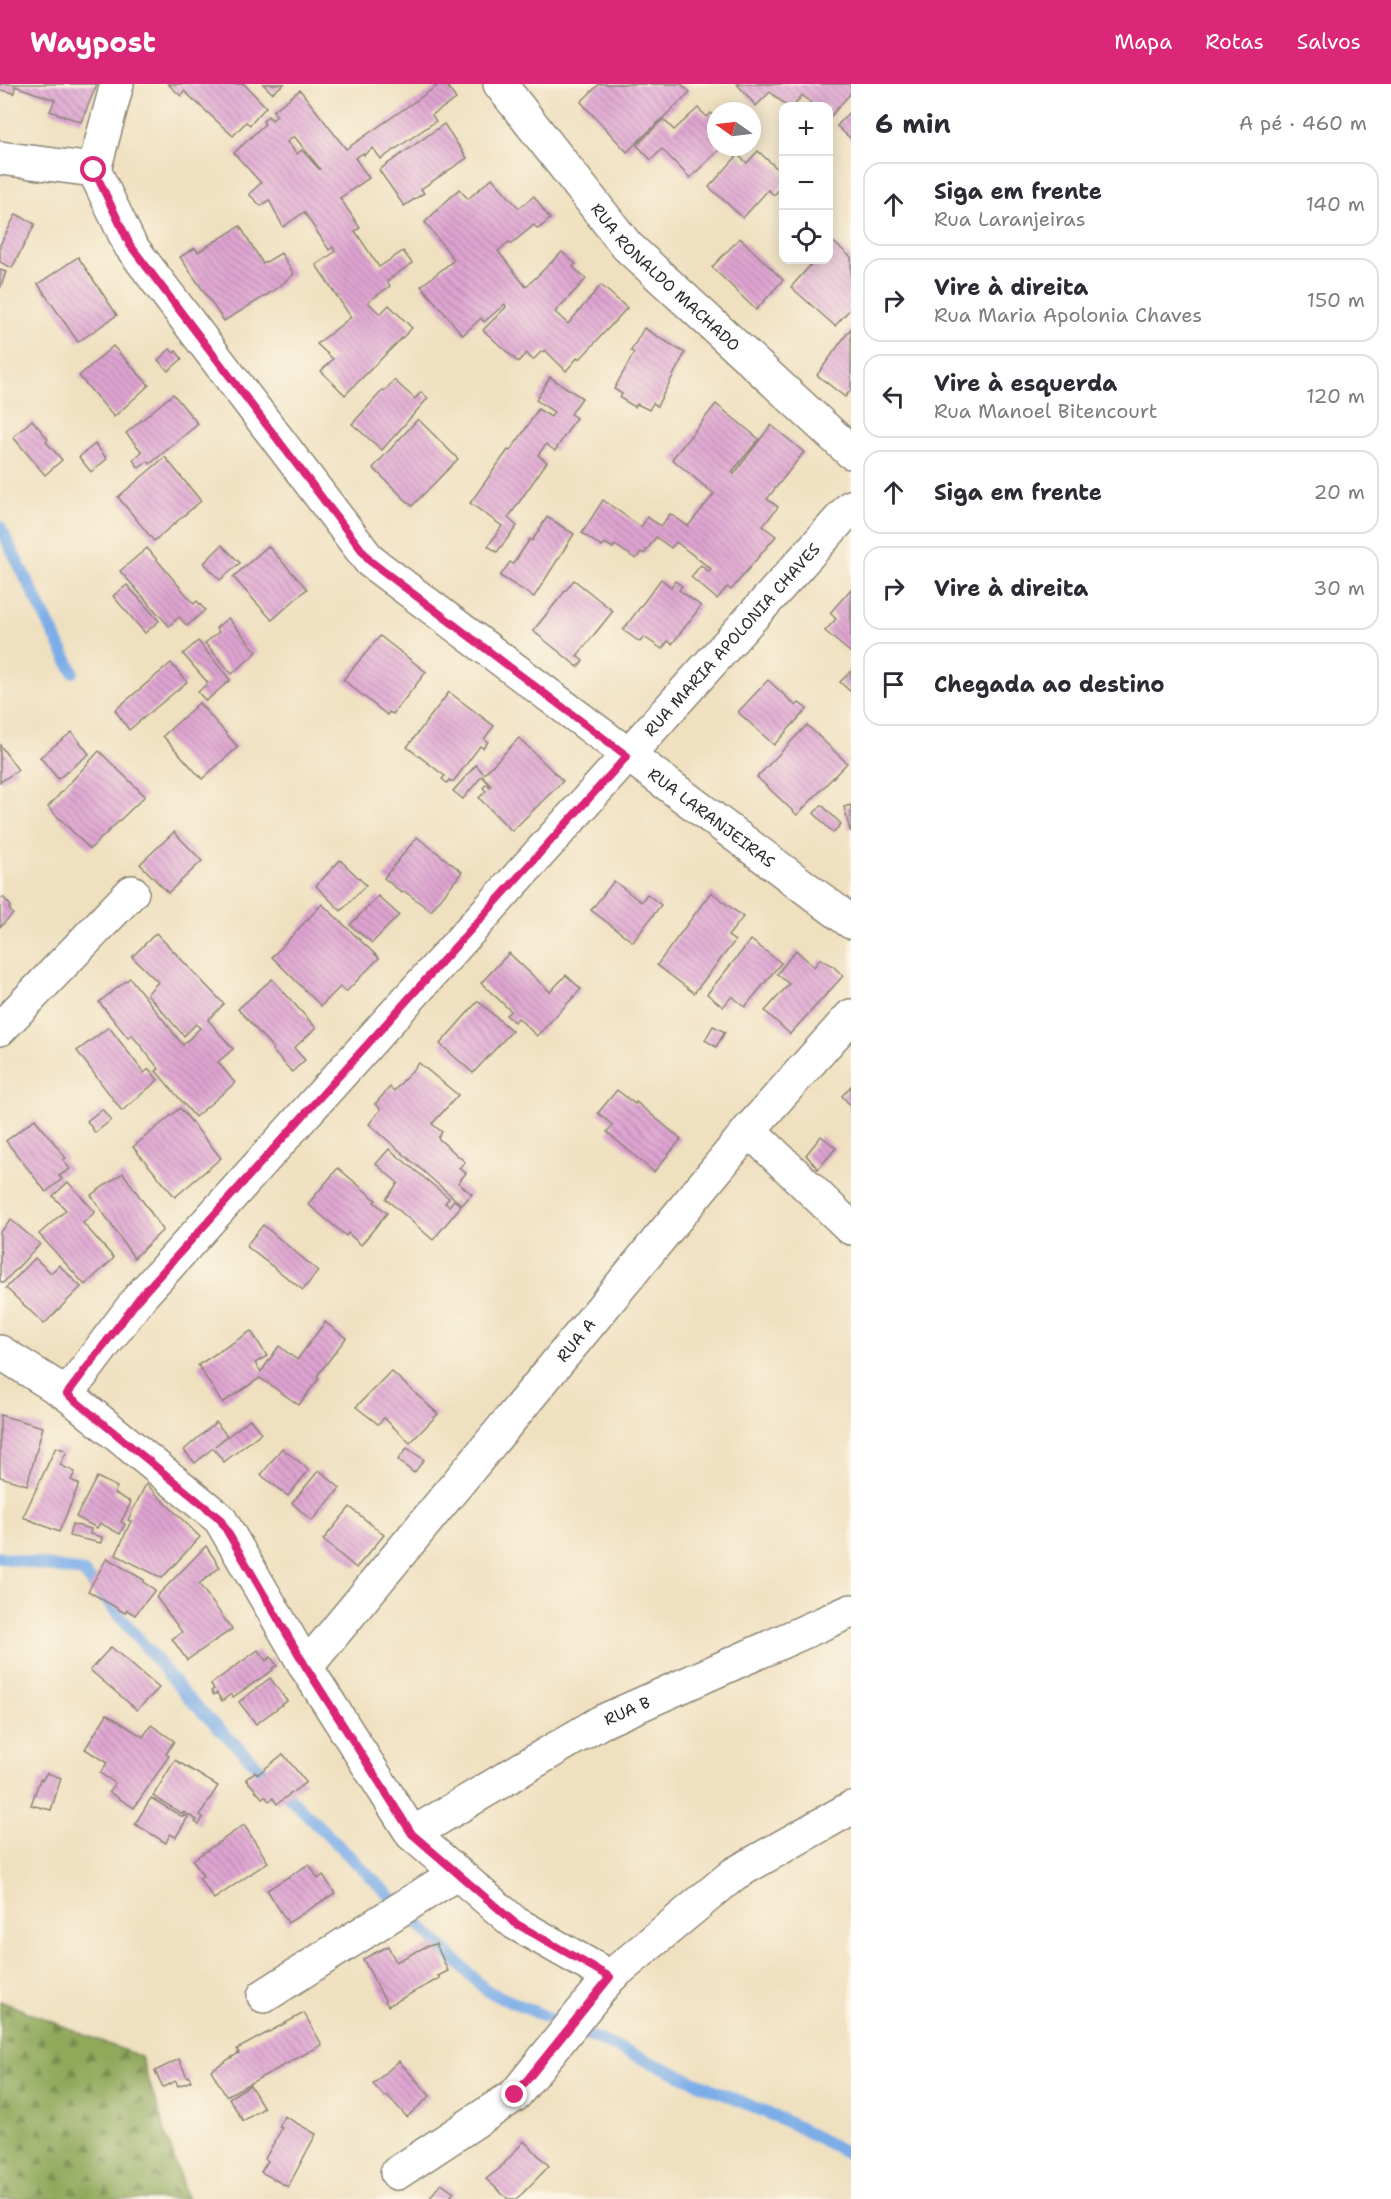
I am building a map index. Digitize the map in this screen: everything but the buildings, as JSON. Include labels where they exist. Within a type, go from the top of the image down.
[{"type":"street","points":[[0,158],[94,170],[117,84]]},
{"type":"street","name":"RUA RONALDO MACHADO","points":[[500,84],[627,246],[851,452]]},
{"type":"street","name":"RUA LARANJEIRAS","points":[[94,170],[130,245],[370,561],[851,922]]},
{"type":"street","name":"RUA MARIA APOLONIA CHAVES","points":[[67,1394],[140,1297],[851,507]]},
{"type":"street","points":[[0,1029],[132,892]]},
{"type":"street","name":"RUA A","points":[[306,1667],[748,1130],[851,1016]]},
{"type":"street","points":[[748,1130],[851,1228]]},
{"type":"street","points":[[0,1352],[67,1394],[220,1519],[306,1667],[412,1834],[515,1923],[610,1977]]},
{"type":"street","name":"RUA B","points":[[412,1834],[602,1722],[851,1611]]},
{"type":"street","points":[[397,2174],[515,2095],[610,1977],[734,1874],[851,1808]]},
{"type":"street","points":[[264,1996],[457,1873]]},
{"type":"green space","points":[[0,2001],[141,2057],[187,2199],[0,2199]]},
{"type":"waterway","points":[[0,527],[73,672]]},
{"type":"waterway","points":[[0,1557],[83,1572],[188,1698],[487,1991],[790,2123],[851,2155]]},
{"type":"route","points":[[94,170],[130,245],[370,561],[627,756],[140,1297],[67,1394],[220,1519],[306,1667],[412,1834],[515,1923],[610,1977],[515,2095]]}]
